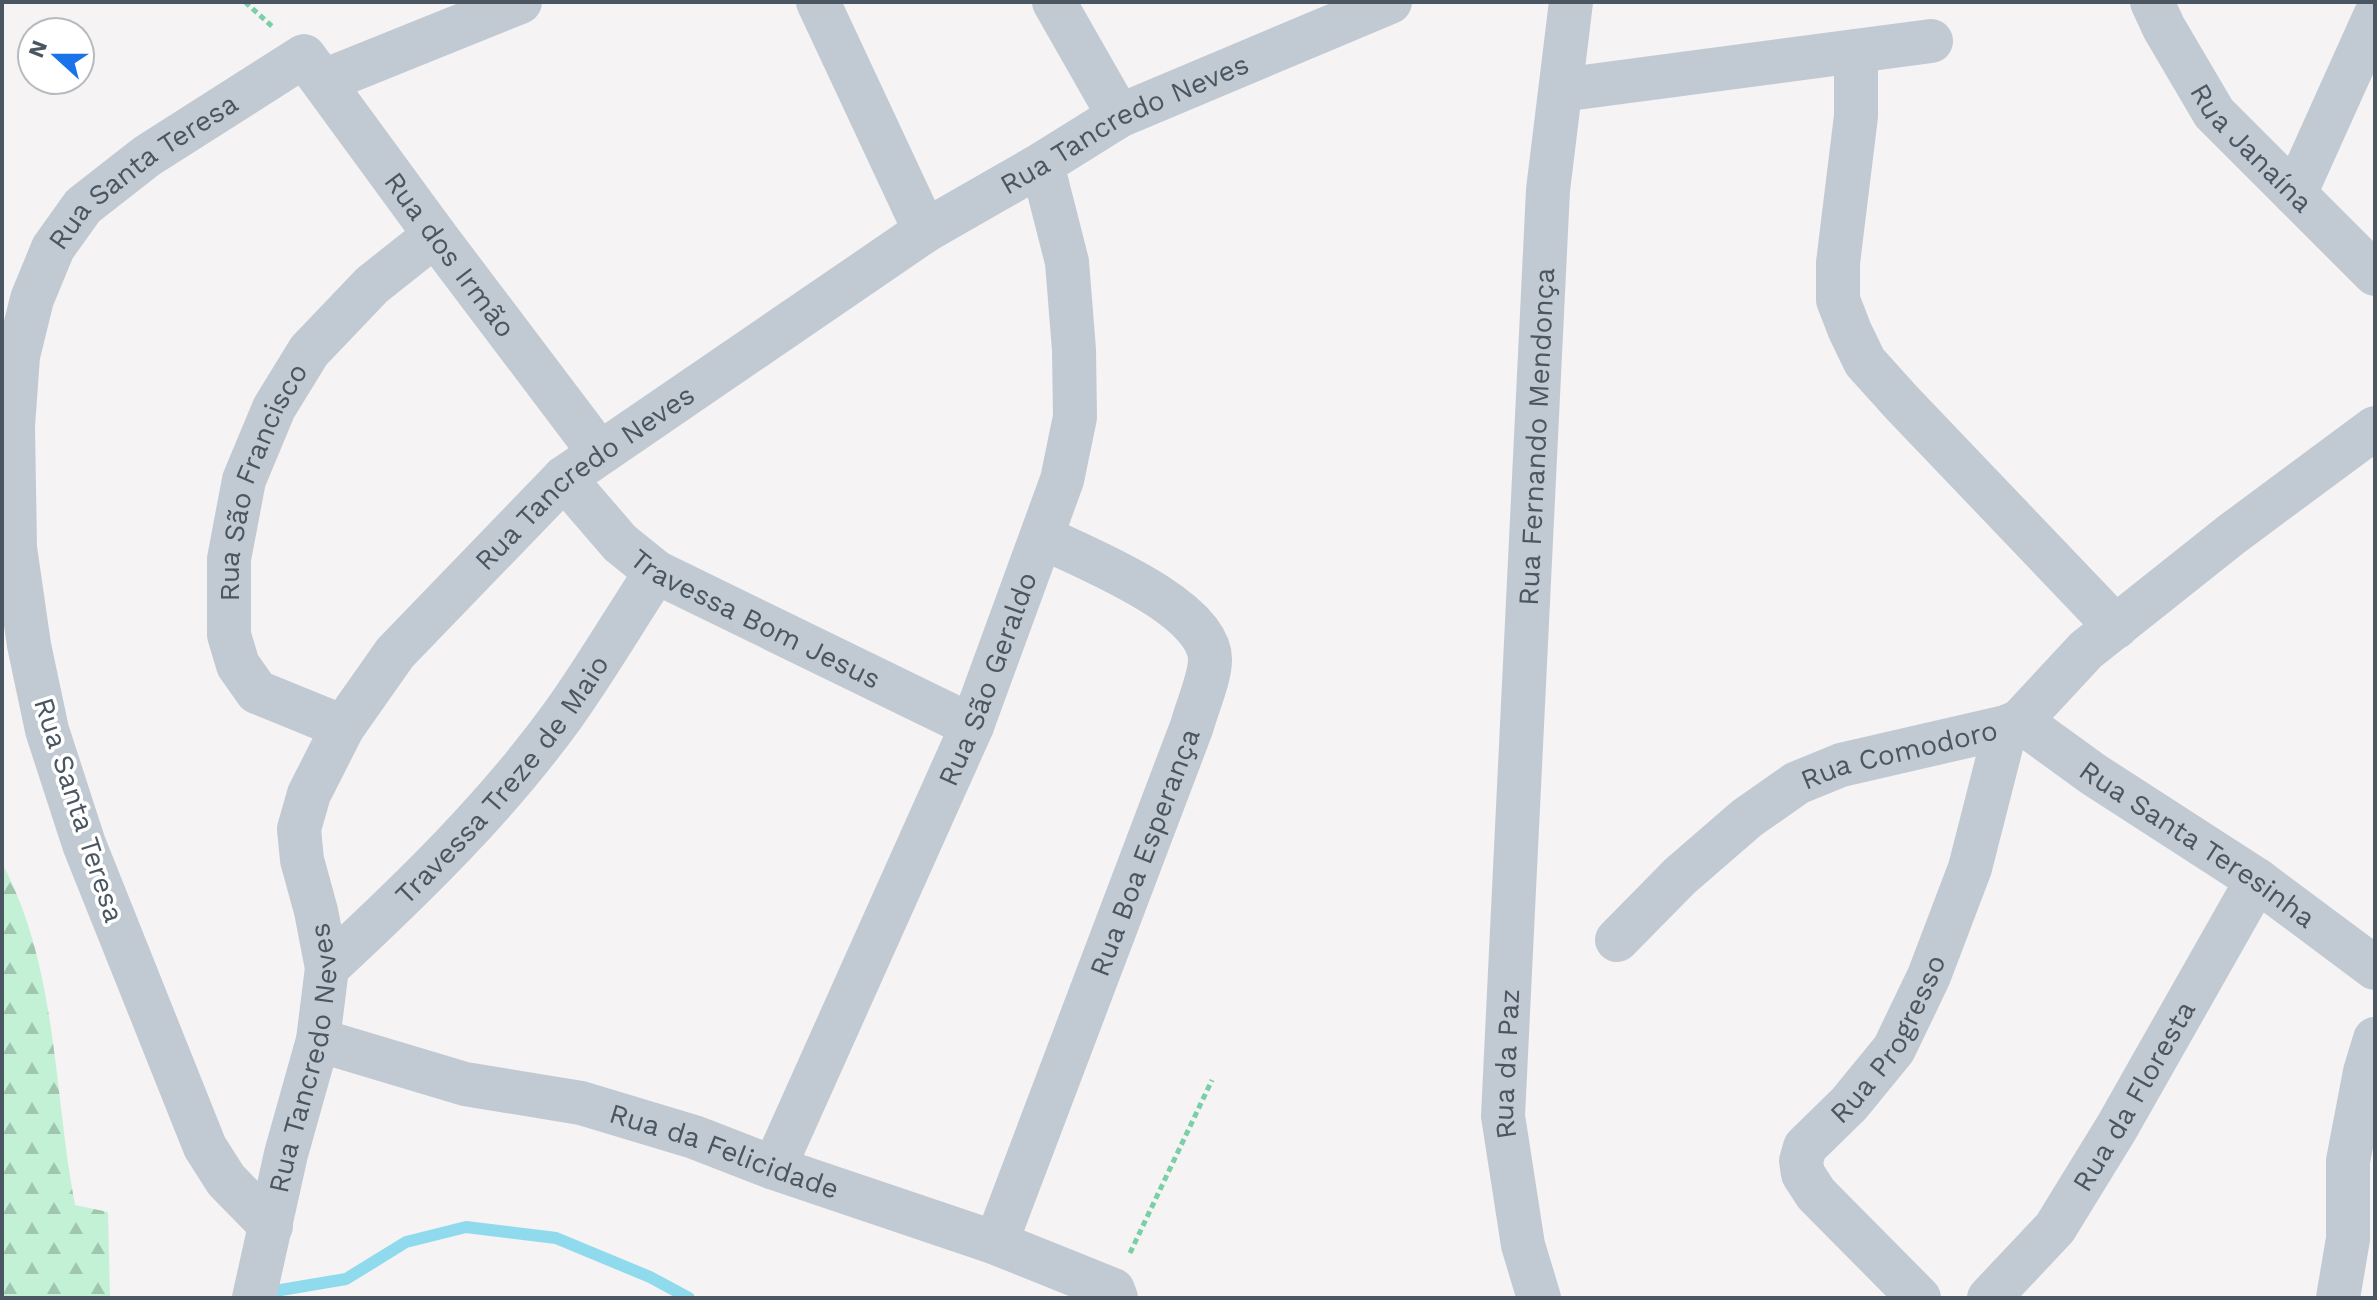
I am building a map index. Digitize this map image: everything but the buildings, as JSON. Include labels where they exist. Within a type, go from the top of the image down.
[{"type":"street","name":"Rua Santa Teresa","points":[[262,1264],[226,1180],[205,1147],[84,844],[51,744],[29,645],[15,548],[13,426],[18,356],[32,299],[53,248],[83,206],[147,156],[314,68],[520,2]]},
{"type":"street","points":[[818,2],[925,231]]},
{"type":"street","points":[[1054,2],[1119,116]]},
{"type":"street","name":"Rua Tancredo Neves","points":[[262,1264],[286,1154],[318,1040],[327,968],[302,860],[299,829],[309,794],[343,727],[395,653],[564,478],[925,231],[1119,116],[1390,2]]},
{"type":"street","name":"Rua Fernando Mendonça","points":[[1515,872],[1548,190],[1571,2]]},
{"type":"street","name":"Rua Janaína","points":[[2152,2],[2214,113],[2375,274]]},
{"type":"street","points":[[2295,194],[2375,16]]},
{"type":"street","points":[[1561,90],[1931,41]]},
{"type":"street","points":[[1856,51],[1856,116],[1838,263],[1838,300],[1850,331],[1865,362],[2116,627]]},
{"type":"street","name":"Rua dos Irmão","points":[[314,68],[599,452]]},
{"type":"street","name":"Rua São Geraldo","points":[[774,1168],[972,726],[1062,480],[1075,417],[1074,350],[1067,262],[1042,164]]},
{"type":"street","name":"Rua São Francisco","points":[[343,727],[257,692],[238,665],[229,635],[229,559],[244,480],[274,408],[309,351],[372,285],[435,235]]},
{"type":"street","name":"Rua Comodoro","points":[[1617,940],[1680,876],[1747,818],[1797,783],[1841,765],[2013,724],[2086,650],[2232,534],[2375,428]]},
{"type":"street","name":"Travessa Bom Jesus","points":[[564,478],[620,543],[656,572],[972,726]]},
{"type":"street","name":"Rua Boa Esperança","points":[[996,1243],[1192,726],[1210,661],[1207,646],[1191,621],[1161,597],[1042,537]]},
{"type":"street","name":"Travessa Treze de Maio","points":[[327,968],[415,887],[499,794],[563,715],[656,572]]},
{"type":"street","name":"Rua Santa Teresinha","points":[[2013,724],[2257,880],[2375,968]]},
{"type":"street","name":"Rua Progresso","points":[[1919,1298],[1816,1194],[1803,1174],[1801,1161],[1805,1147],[1849,1104],[1894,1049],[1929,976],[1970,868],[2013,724]]},
{"type":"street","name":"Rua da Paz","points":[[1515,872],[1503,1116],[1523,1245],[1539,1298]]},
{"type":"street","name":"Rua da Floresta","points":[[1989,1298],[2055,1228],[2117,1127],[2257,880]]},
{"type":"street","points":[[2338,1298],[2348,1239],[2348,1161],[2365,1072],[2375,1039]]},
{"type":"street","name":"Rua da Felicidade","points":[[318,1040],[465,1084],[581,1103],[694,1137],[774,1168],[996,1243],[1114,1294]]},
{"type":"path","points":[[1114,1294],[1212,1080]]},
{"type":"green space","points":[[2,863],[20,903],[44,987],[75,1205],[108,1212],[110,1298],[2,1298]]},
{"type":"waterway","points":[[263,1293],[346,1279],[406,1242],[466,1227],[556,1238],[650,1277],[689,1298]]}]
